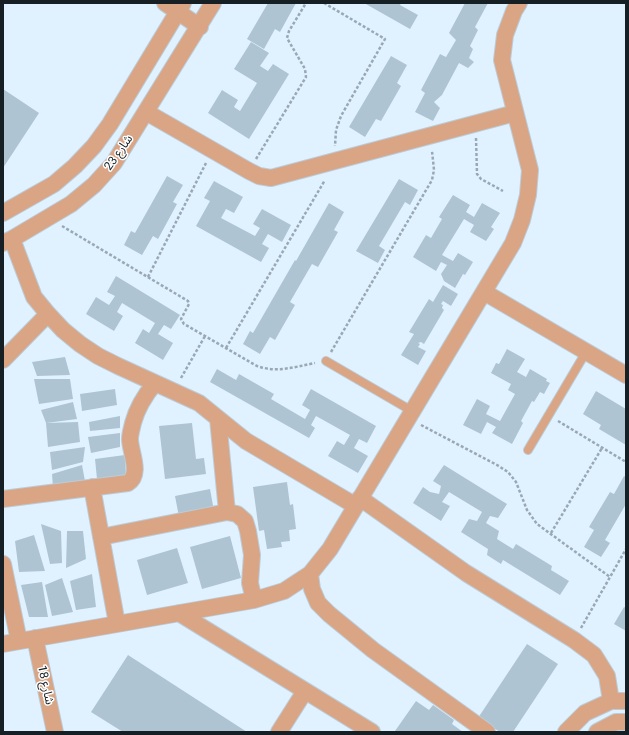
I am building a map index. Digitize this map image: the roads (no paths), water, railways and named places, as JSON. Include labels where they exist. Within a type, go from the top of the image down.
[{"type":"street","name":"شارع 23","points":[[8,241],[71,204],[94,185],[114,163],[214,3]]},
{"type":"street","points":[[3,644],[254,600],[284,591],[310,574],[330,549],[484,292],[513,243],[522,220],[528,195],[530,170],[502,60],[505,35],[514,11],[519,3]]},
{"type":"street","name":"شارع 23","points":[[5,210],[54,184],[75,166],[94,146],[110,124],[175,6]]},
{"type":"street","points":[[175,6],[200,27]]},
{"type":"street","points":[[146,112],[248,171],[259,176],[271,178],[515,113]]},
{"type":"street","points":[[8,241],[34,297],[63,330],[80,344],[98,356],[199,403],[246,440],[358,502],[466,573],[574,640],[594,655],[607,676],[618,701],[585,712],[566,732]]},
{"type":"street","points":[[484,292],[626,375]]},
{"type":"street","points":[[3,360],[48,314]]},
{"type":"street","points":[[3,499],[128,483],[134,477],[135,473],[130,438],[133,423],[142,402],[155,383]]},
{"type":"street","points":[[218,419],[227,512]]},
{"type":"street","points":[[92,487],[117,624]]},
{"type":"street","points":[[101,537],[227,512],[237,514],[245,521],[248,531],[252,555],[250,583],[254,600]]},
{"type":"street","name":"شارع 18","points":[[3,564],[55,731]]},
{"type":"street","points":[[310,574],[312,589],[318,603],[329,614],[374,650],[487,732]]},
{"type":"street","points":[[178,613],[372,732]]},
{"type":"street","points":[[279,732],[305,691]]},
{"type":"street","points":[[596,732],[616,722],[626,722]]},
{"type":"lane","points":[[528,450],[586,352]]},
{"type":"lane","points":[[326,361],[410,415]]}]
